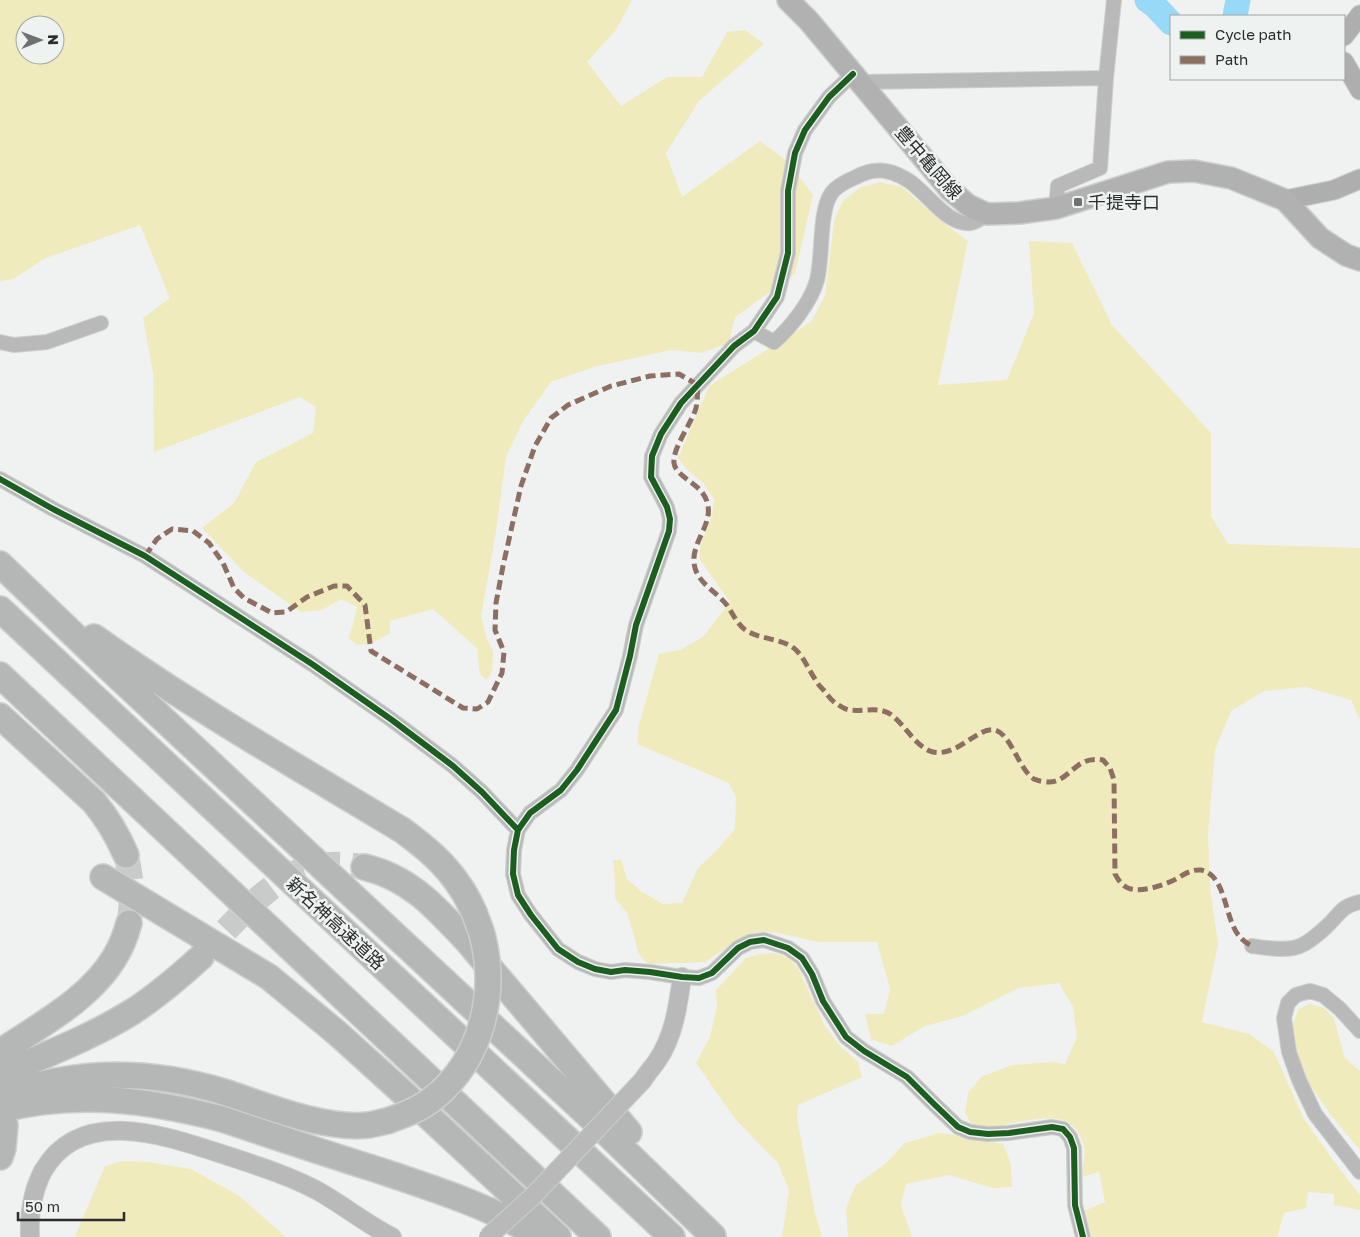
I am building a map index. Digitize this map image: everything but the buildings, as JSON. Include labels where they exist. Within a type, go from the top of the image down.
[{"type":"highway","points":[[0,1097],[18,1090],[55,1081],[100,1075],[130,1075],[158,1077],[190,1083],[320,1122],[368,1125],[388,1121],[413,1111],[434,1098],[452,1081],[467,1060],[479,1034],[486,1009],[488,983],[487,959],[483,937],[474,912],[462,889],[446,868],[420,844],[402,830],[120,656],[8,571]]},
{"type":"highway","points":[[8,571],[123,682],[582,1109],[714,1236]]},
{"type":"highway","name":"新名神高速道路","points":[[0,609],[672,1237]]},
{"type":"highway","points":[[0,675],[598,1237]]},
{"type":"highway","points":[[0,716],[94,802],[118,836],[126,855]]},
{"type":"highway","points":[[364,867],[380,871],[398,879],[415,890],[446,918],[605,1105],[692,1202],[714,1236]]},
{"type":"highway","points":[[103,877],[270,977],[400,1089],[558,1237]]},
{"type":"highway","points":[[0,1052],[67,1008],[88,990],[116,957],[129,923]]},
{"type":"highway","points":[[0,1075],[115,1022],[181,976],[201,957]]},
{"type":"highway","points":[[0,1157],[3,1148],[3,1118],[45,1102],[115,1099],[147,1103],[185,1110],[222,1120],[445,1192],[487,1209],[541,1237]]},
{"type":"main road","name":"豊中亀岡線","points":[[788,0],[857,78],[950,190],[968,205],[988,214],[1019,213],[1056,208],[1168,172],[1194,171],[1231,178],[1285,200],[1320,238],[1346,255],[1360,260]]},
{"type":"main road","points":[[1345,35],[1360,16]]},
{"type":"main road","points":[[1345,64],[1360,90]]},
{"type":"main road","points":[[1285,200],[1334,190],[1360,179]]},
{"type":"street","points":[[1056,208],[1058,186],[1100,168],[1114,0]]},
{"type":"street","points":[[1083,1237],[1075,1205],[1074,1148],[1070,1137],[1063,1129],[1052,1127],[988,1134],[970,1132],[958,1127],[907,1077],[864,1051],[846,1037],[823,1001],[812,974],[802,958],[788,948],[764,940],[750,942],[738,948],[712,973],[699,978],[682,978],[650,972],[625,970],[611,972],[595,969],[578,962],[558,949],[518,895],[513,874],[514,850],[518,830],[530,813],[561,790],[577,770],[616,710],[636,625],[670,531],[667,507],[651,477],[652,456],[661,434],[681,403],[734,346],[754,331],[777,297],[788,253],[788,191],[795,153],[805,130],[829,97],[857,78],[1106,78]]},
{"type":"street","points":[[754,331],[774,342],[796,318],[817,281],[825,211],[831,193],[861,174],[881,170],[899,174],[914,183],[940,209],[958,222],[972,223],[988,214]]},
{"type":"street","points":[[0,342],[14,345],[47,342],[101,323]]},
{"type":"street","points":[[0,478],[146,556],[312,664],[392,720],[453,766],[482,792],[518,830]]},
{"type":"street","points":[[1252,946],[1293,948],[1302,945],[1326,927],[1344,907],[1360,902]]},
{"type":"street","points":[[488,1237],[534,1195],[643,1080],[658,1060],[676,1015],[682,978]]},
{"type":"street","points":[[1360,1031],[1340,1009],[1323,995],[1310,991],[1296,995],[1288,1003],[1284,1018],[1289,1052],[1299,1080],[1315,1114],[1360,1172]]},
{"type":"street","points":[[30,1237],[31,1201],[38,1180],[48,1163],[72,1140],[114,1130],[154,1135],[206,1149],[273,1171],[317,1191],[392,1237]]},
{"type":"shaded area","points":[[0,0],[632,0],[616,30],[587,62],[621,106],[667,77],[702,77],[727,32],[745,30],[764,44],[699,101],[666,153],[682,197],[760,141],[788,162],[813,195],[795,274],[735,317],[729,343],[701,353],[671,350],[594,367],[551,382],[523,421],[506,457],[496,532],[481,616],[487,639],[493,651],[492,672],[486,680],[480,674],[477,648],[433,609],[390,621],[390,633],[371,644],[357,645],[348,638],[357,607],[341,599],[322,610],[301,612],[244,572],[202,528],[234,503],[256,462],[313,433],[316,407],[300,397],[154,452],[153,373],[143,318],[170,298],[140,225],[46,258],[13,279],[0,281]]},
{"type":"shaded area","points":[[880,182],[902,187],[941,221],[968,241],[938,385],[1007,380],[1034,313],[1029,241],[1072,243],[1112,325],[1211,433],[1211,516],[1228,544],[1360,548],[1360,720],[1351,700],[1305,687],[1264,691],[1231,711],[1215,750],[1208,835],[1210,887],[1218,944],[1202,1022],[1249,1034],[1274,1052],[1304,1119],[1360,1195],[1360,1210],[1334,1205],[1334,1194],[1308,1192],[1306,1208],[1284,1213],[1277,1237],[1092,1237],[1084,1211],[1105,1202],[1099,1172],[1082,1177],[1084,1146],[1078,1132],[1069,1123],[1058,1119],[1045,1118],[1004,1125],[982,1126],[972,1125],[965,1113],[968,1093],[981,1077],[1012,1065],[1052,1062],[1065,1064],[1077,1037],[1073,1007],[1059,983],[1019,988],[963,1016],[925,1026],[892,1046],[871,1039],[865,1014],[884,1014],[890,989],[877,942],[818,942],[778,933],[756,932],[740,939],[705,962],[648,964],[638,953],[627,913],[615,898],[613,860],[621,860],[627,879],[642,892],[663,904],[682,903],[698,868],[735,829],[736,797],[729,783],[637,744],[639,725],[659,654],[680,650],[703,637],[730,602],[700,559],[700,546],[712,517],[714,499],[702,482],[686,469],[678,458],[709,386],[811,322],[825,296],[834,221],[843,201],[859,188]]},
{"type":"shaded area","points":[[775,953],[787,957],[798,968],[824,1024],[838,1044],[858,1062],[862,1077],[798,1105],[797,1118],[815,1213],[822,1237],[782,1237],[789,1191],[778,1163],[735,1119],[696,1063],[710,1037],[717,1006],[716,990],[746,958],[760,954]]},
{"type":"shaded area","points":[[1309,1004],[1324,1008],[1334,1018],[1345,1058],[1360,1071],[1360,1150],[1333,1118],[1310,1085],[1298,1058],[1292,1025],[1299,1009]]},
{"type":"shaded area","points":[[939,1133],[1003,1144],[1011,1164],[1012,1187],[993,1188],[949,1175],[906,1184],[901,1205],[912,1237],[848,1237],[846,1208],[856,1185],[885,1164],[905,1143]]},
{"type":"shaded area","points":[[123,1161],[149,1162],[191,1169],[238,1195],[286,1237],[76,1237],[105,1166]]},
{"type":"waterway","points":[[1147,0],[1170,22]]},
{"type":"waterway","points":[[1235,15],[1238,0]]},
{"type":"tunnel","points":[[126,855],[131,889],[129,923]]},
{"type":"tunnel","points":[[201,957],[238,917],[267,891],[298,871],[327,864],[364,867]]},
{"type":"marked path","points":[[145,556],[157,539],[172,529],[193,531],[209,543],[223,563],[234,588],[244,598],[272,613],[286,612],[307,597],[334,586],[347,586],[365,605],[371,651],[463,708],[477,709],[488,702],[502,673],[504,652],[495,630],[496,603],[503,566],[521,486],[535,446],[551,418],[568,405],[611,386],[650,376],[679,374],[698,385],[696,408],[678,445],[674,458],[674,463],[679,473],[700,490],[707,502],[707,519],[695,553],[696,571],[698,576],[726,604],[740,626],[753,634],[791,646],[802,657],[819,685],[836,703],[848,710],[879,710],[889,713],[927,750],[933,752],[951,750],[982,732],[995,730],[1006,738],[1029,774],[1034,779],[1047,782],[1059,780],[1089,760],[1103,760],[1110,768],[1114,780],[1115,874],[1120,882],[1128,888],[1138,890],[1156,887],[1186,873],[1201,870],[1216,880],[1235,929],[1243,940],[1252,946]]},
{"type":"cycle path","points":[[853,74],[829,97],[805,130],[795,153],[788,191],[788,253],[777,297],[754,331],[734,346],[681,403],[661,434],[652,456],[651,477],[667,507],[670,519],[669,531],[636,625],[616,710],[577,770],[561,790],[530,813],[518,830],[514,850],[513,874],[518,895],[558,949],[578,962],[595,969],[611,972],[625,970],[650,972],[699,978],[712,973],[738,948],[750,942],[764,940],[788,948],[802,958],[812,974],[823,1001],[846,1037],[864,1051],[907,1077],[958,1127],[970,1132],[988,1134],[1052,1127],[1063,1129],[1070,1137],[1074,1148],[1075,1205],[1083,1237]]},
{"type":"cycle path","points":[[0,479],[53,509],[145,556],[312,664],[392,720],[453,766],[482,792],[518,830]]},
{"type":"place","name":"千提寺口","points":[[1078,202]]}]
